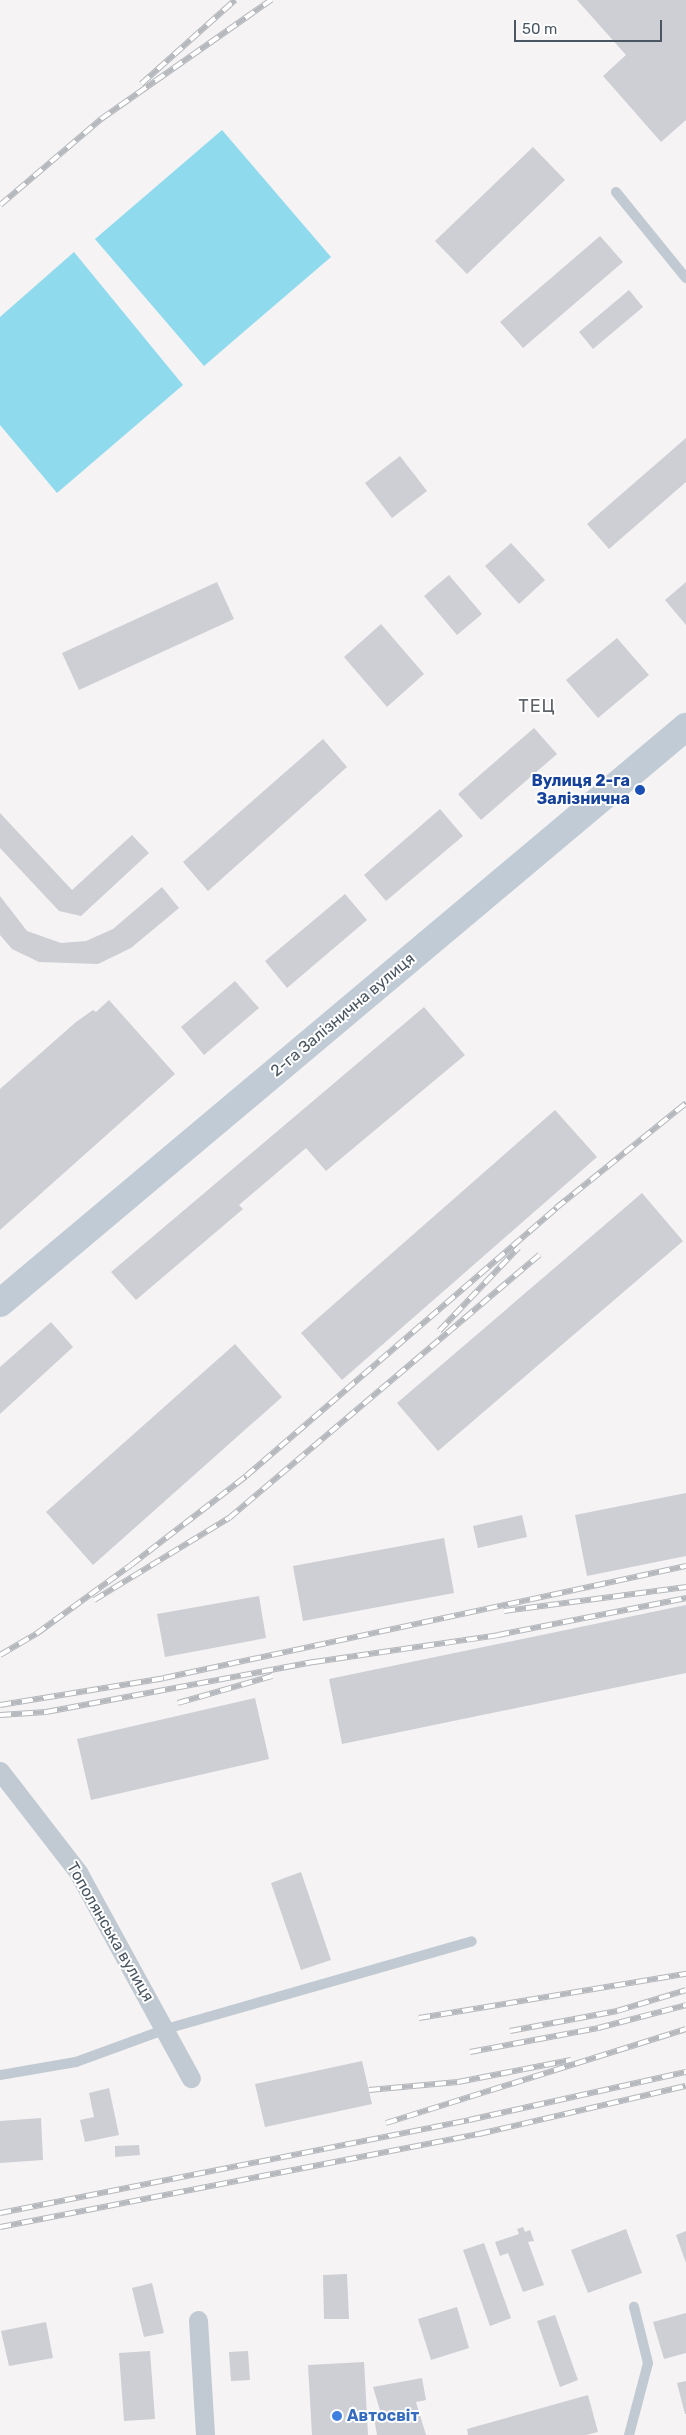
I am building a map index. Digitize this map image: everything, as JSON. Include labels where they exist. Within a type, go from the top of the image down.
[{"type":"street","name":"2-га Залізнична вулиця","points":[[0,1304],[686,728]]},
{"type":"street","name":"Тополянська вулиця","points":[[0,1770],[78,1872],[191,2078]]},
{"type":"street","points":[[198,2320],[205,2435]]},
{"type":"lane","points":[[616,192],[686,278]]},
{"type":"lane","points":[[0,2075],[76,2062],[166,2030],[472,1942]]},
{"type":"lane","points":[[629,2435],[648,2363],[634,2307]]},
{"type":"water","points":[[222,130],[331,257],[204,366],[95,239]]},
{"type":"water","points":[[74,252],[183,385],[57,493],[0,425],[0,317]]},
{"type":"building","points":[[577,0],[686,0],[686,120],[661,142],[603,76],[626,55]]},
{"type":"building","points":[[533,147],[565,180],[467,274],[435,241]]},
{"type":"building","points":[[600,236],[623,262],[523,348],[500,322]]},
{"type":"building","points":[[629,290],[643,307],[593,349],[579,332]]},
{"type":"building","points":[[686,438],[686,482],[609,549],[587,524]]},
{"type":"building","points":[[400,456],[427,491],[392,518],[365,483]]},
{"type":"building","points":[[511,543],[545,580],[519,604],[485,566]]},
{"type":"building","points":[[449,575],[482,614],[457,635],[424,596]]},
{"type":"building","points":[[217,582],[234,619],[79,690],[62,653]]},
{"type":"building","points":[[686,582],[686,625],[665,600]]},
{"type":"building","points":[[381,624],[424,674],[387,707],[344,657]]},
{"type":"building","points":[[617,638],[649,675],[598,718],[566,680]]},
{"type":"building","points":[[534,728],[557,754],[481,820],[458,794]]},
{"type":"building","points":[[323,739],[347,767],[208,891],[183,862]]},
{"type":"building","points":[[440,809],[463,836],[386,901],[364,875]]},
{"type":"building","points":[[0,813],[72,890],[132,835],[149,853],[81,916],[59,911],[0,848]]},
{"type":"building","points":[[162,887],[179,908],[131,948],[98,964],[39,962],[12,949],[0,935],[0,896],[27,931],[61,943],[86,941],[113,929]]},
{"type":"building","points":[[345,894],[367,920],[287,988],[265,961]]},
{"type":"building","points":[[235,981],[259,1008],[204,1055],[181,1027]]},
{"type":"building","points":[[109,1000],[175,1074],[0,1230],[0,1089],[76,1022],[93,1010],[96,1012]]},
{"type":"building","points":[[424,1007],[465,1055],[326,1171],[306,1148],[239,1205],[243,1209],[136,1300],[111,1272]]},
{"type":"building","points":[[555,1110],[597,1157],[342,1380],[301,1333]]},
{"type":"building","points":[[642,1193],[683,1241],[438,1451],[397,1403]]},
{"type":"building","points":[[51,1322],[73,1347],[0,1414],[0,1367]]},
{"type":"building","points":[[235,1344],[282,1397],[93,1565],[46,1512]]},
{"type":"building","points":[[686,1493],[686,1556],[587,1576],[575,1515]]},
{"type":"building","points":[[522,1515],[527,1537],[478,1548],[473,1526]]},
{"type":"building","points":[[444,1538],[454,1593],[303,1621],[293,1566]]},
{"type":"building","points":[[259,1596],[266,1638],[165,1657],[157,1614]]},
{"type":"building","points":[[686,1605],[686,1673],[342,1744],[329,1679]]},
{"type":"building","points":[[255,1698],[269,1759],[91,1800],[77,1739]]},
{"type":"building","points":[[301,1872],[331,1960],[301,1970],[271,1883]]},
{"type":"building","points":[[362,2061],[372,2104],[265,2127],[255,2084]]},
{"type":"building","points":[[109,2088],[119,2135],[85,2142],[80,2120],[94,2117],[89,2093]]},
{"type":"building","points":[[41,2118],[43,2160],[0,2163],[0,2121]]},
{"type":"building","points":[[139,2145],[140,2155],[115,2157],[115,2146]]},
{"type":"building","points":[[523,2227],[525,2232],[530,2230],[534,2241],[528,2242],[544,2285],[523,2292],[508,2253],[500,2256],[495,2242],[519,2234],[517,2229]]},
{"type":"building","points":[[626,2229],[642,2273],[588,2293],[571,2250]]},
{"type":"building","points":[[686,2231],[686,2263],[676,2235]]},
{"type":"building","points":[[484,2243],[511,2318],[490,2326],[463,2250]]},
{"type":"building","points":[[347,2274],[349,2319],[324,2319],[323,2275]]},
{"type":"building","points":[[152,2283],[164,2333],[144,2337],[132,2288]]},
{"type":"building","points":[[457,2307],[469,2348],[431,2360],[418,2319]]},
{"type":"building","points":[[686,2313],[686,2353],[664,2359],[653,2322]]},
{"type":"building","points":[[555,2315],[578,2380],[560,2387],[537,2321]]},
{"type":"building","points":[[46,2322],[53,2358],[9,2366],[1,2331]]},
{"type":"building","points":[[150,2351],[155,2419],[124,2421],[119,2353]]},
{"type":"building","points":[[248,2351],[250,2380],[231,2381],[229,2352]]},
{"type":"building","points":[[364,2362],[368,2435],[312,2435],[308,2365]]},
{"type":"building","points":[[422,2378],[426,2400],[416,2402],[426,2435],[377,2435],[374,2418],[382,2417],[373,2387]]},
{"type":"building","points":[[686,2381],[686,2414],[685,2414],[677,2383]]},
{"type":"building","points":[[588,2395],[598,2432],[586,2435],[468,2435],[467,2429]]},
{"type":"railway","points":[[141,84],[235,0]]},
{"type":"railway","points":[[0,205],[101,119],[271,0]]},
{"type":"railway","points":[[0,1655],[36,1634],[131,1565],[246,1476],[556,1208],[686,1103]]},
{"type":"railway","points":[[439,1331],[518,1248]]},
{"type":"railway","points":[[94,1600],[229,1518],[539,1255]]},
{"type":"railway","points":[[0,1705],[164,1678],[686,1566]]},
{"type":"railway","points":[[504,1611],[686,1587]]},
{"type":"railway","points":[[0,1715],[46,1712],[314,1662],[498,1635],[686,1598]]},
{"type":"railway","points":[[178,1703],[272,1676]]},
{"type":"railway","points":[[419,2018],[686,1974]]},
{"type":"railway","points":[[510,2031],[617,2011],[686,1990]]},
{"type":"railway","points":[[470,2052],[598,2028],[686,2005]]},
{"type":"railway","points":[[386,2123],[686,2029]]},
{"type":"railway","points":[[369,2090],[458,2082],[571,2060]]},
{"type":"railway","points":[[0,2213],[469,2120],[686,2072]]},
{"type":"railway","points":[[0,2227],[479,2134],[686,2086]]},
{"type":"place","name":"Вулиця 2-га Залізнична","points":[[640,790]]},
{"type":"place","name":"Автосвіт","points":[[337,2416]]},
{"type":"district","name":"ТЕЦ","points":[[537,706]]}]
